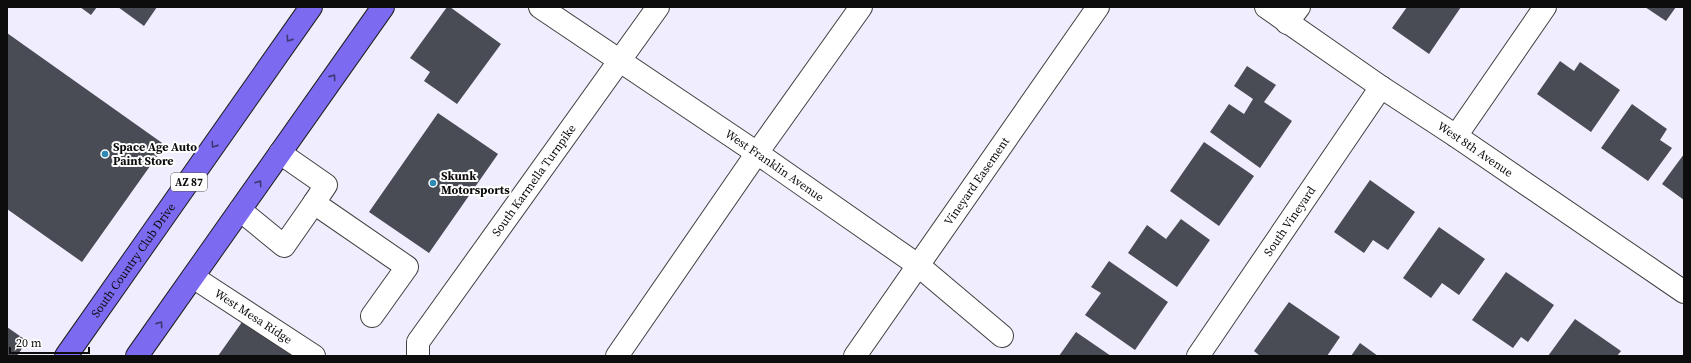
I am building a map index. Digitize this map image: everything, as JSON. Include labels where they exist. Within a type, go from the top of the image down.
[{"type":"main road","name":"South Country Club Drive","points":[[66,356],[311,7]]},
{"type":"main road","points":[[137,356],[383,7]]},
{"type":"street","name":"West Franklin Avenue","points":[[540,7],[757,153],[919,266],[1002,336]]},
{"type":"street","name":"South Karmella Turnpike","points":[[418,356],[418,342],[658,7]]},
{"type":"street","points":[[617,356],[757,153],[861,7]]},
{"type":"street","name":"Vineyard Easement","points":[[855,356],[1098,7]]},
{"type":"street","name":"West 8th Avenue","points":[[1266,7],[1293,15],[1381,87],[1456,136],[1684,292]]},
{"type":"street","points":[[1456,136],[1545,7]]},
{"type":"street","name":"South Vineyard","points":[[1198,356],[1381,87]]},
{"type":"street","points":[[240,210],[284,246],[326,184],[280,153]]},
{"type":"street","points":[[314,202],[407,267],[372,316]]},
{"type":"street","name":"West Mesa Ridge","points":[[193,277],[314,356]]},
{"type":"building","points":[[80,7],[97,7],[91,15]]},
{"type":"building","points":[[118,7],[157,7],[144,26]]},
{"type":"building","points":[[447,7],[450,7],[501,44],[457,104],[424,81],[430,72],[410,58]]},
{"type":"building","points":[[1407,7],[1461,7],[1429,54],[1392,28]]},
{"type":"building","points":[[1645,7],[1676,7],[1666,21]]},
{"type":"building","points":[[7,33],[165,145],[82,262],[7,209]]},
{"type":"building","points":[[1560,61],[1574,71],[1580,62],[1620,90],[1591,132],[1537,94]]},
{"type":"building","points":[[1247,66],[1276,85],[1264,102],[1292,121],[1260,168],[1210,132],[1229,104],[1244,114],[1253,99],[1234,86]]},
{"type":"building","points":[[1632,104],[1667,129],[1660,140],[1672,148],[1648,181],[1601,148]]},
{"type":"building","name":"Skunk Motorsports","points":[[438,113],[498,154],[429,253],[369,212]]},
{"type":"building","points":[[1204,142],[1254,176],[1219,226],[1170,191]]},
{"type":"building","points":[[1684,154],[1684,200],[1662,184]]},
{"type":"building","points":[[1370,180],[1415,212],[1388,250],[1373,240],[1364,253],[1334,232]]},
{"type":"building","points":[[1181,219],[1210,240],[1177,287],[1128,253],[1147,225],[1166,239]]},
{"type":"building","points":[[1439,227],[1485,259],[1459,295],[1442,283],[1431,298],[1403,278]]},
{"type":"building","points":[[1109,261],[1168,302],[1135,350],[1085,315],[1101,293],[1091,287]]},
{"type":"building","points":[[1506,272],[1554,305],[1528,342],[1521,337],[1513,348],[1472,320]]},
{"type":"building","points":[[1289,302],[1340,337],[1327,356],[1260,356],[1254,351]]},
{"type":"building","points":[[1575,319],[1621,351],[1617,356],[1548,356]]},
{"type":"building","points":[[242,322],[293,356],[218,356]]},
{"type":"building","points":[[7,327],[27,341],[17,356],[7,356]]},
{"type":"building","points":[[1076,332],[1111,356],[1059,356]]},
{"type":"building","points":[[1360,343],[1378,356],[1351,356]]},
{"type":"place","name":"Space Age Auto Paint Store","points":[[105,154]]},
{"type":"place","name":"Skunk Motorsports","points":[[433,183]]}]
